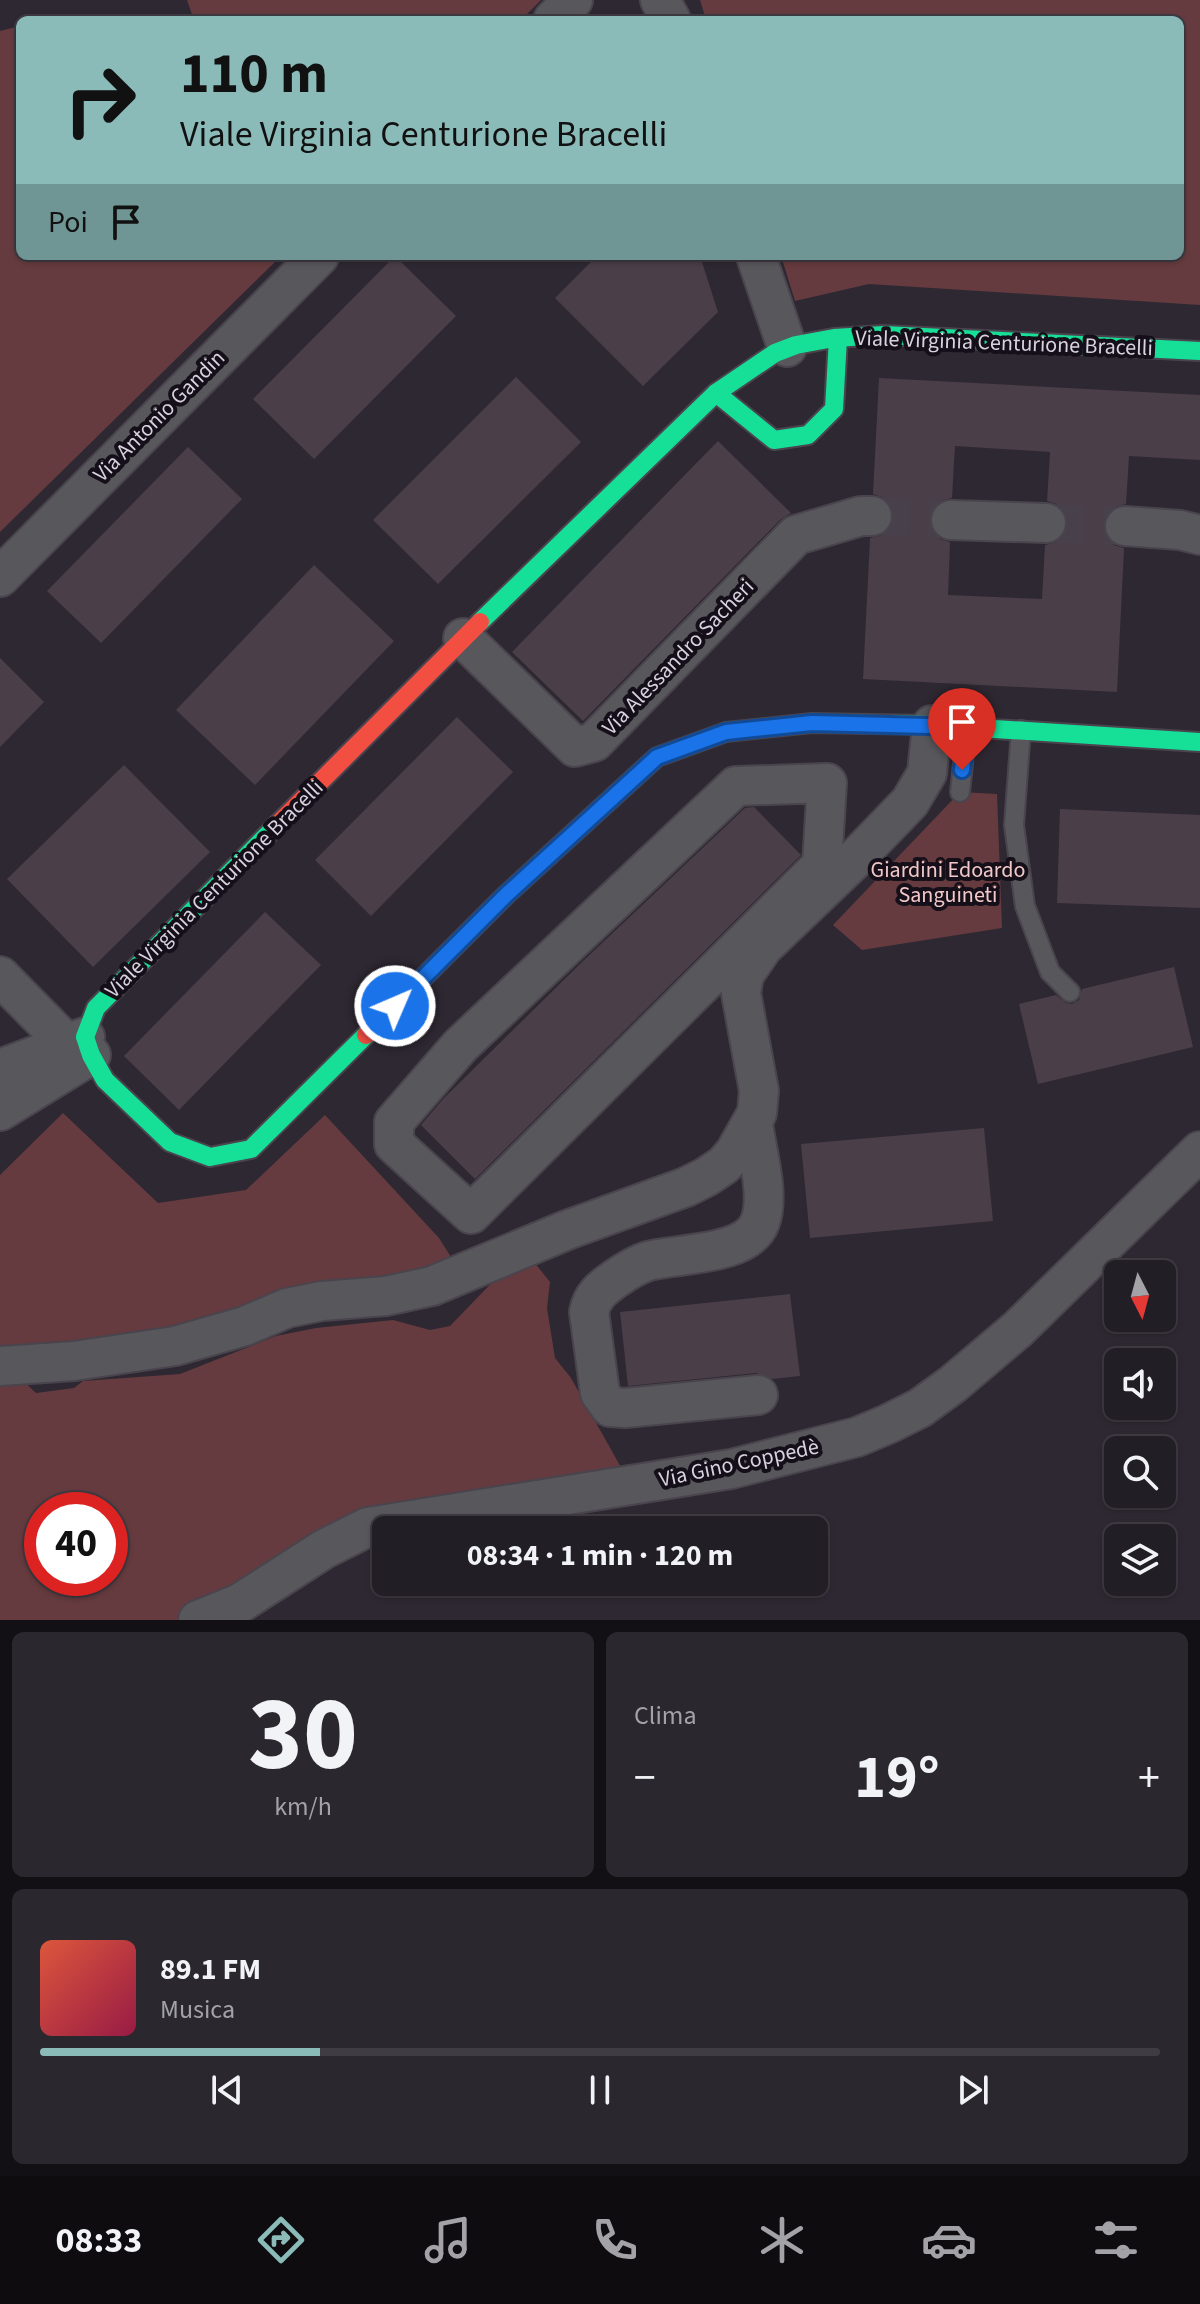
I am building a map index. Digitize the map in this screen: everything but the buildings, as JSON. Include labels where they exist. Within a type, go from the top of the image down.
[{"type":"street","points":[[557,16],[573,0]]},
{"type":"street","name":"Via Antonio Gandin","points":[[0,577],[315,260]]},
{"type":"street","points":[[757,260],[787,347]]},
{"type":"street","name":"Viale Virginia Centurione Bracelli","points":[[81,1046],[96,1008],[463,638],[716,393],[762,360],[787,347],[838,338],[884,335],[1200,351]]},
{"type":"street","points":[[716,393],[774,440],[808,435],[834,409],[838,338]]},
{"type":"street","name":"Via Alessandro Sacheri","points":[[463,638],[575,747],[594,742],[796,535],[861,516],[872,516]]},
{"type":"street","points":[[951,520],[1046,523]]},
{"type":"street","points":[[1125,526],[1180,530],[1200,535]]},
{"type":"street","points":[[0,976],[81,1046],[105,1080],[170,1142],[210,1157],[251,1149],[506,895],[657,757],[726,732],[812,723],[950,726],[1200,742]]},
{"type":"street","points":[[758,1395],[610,1407],[600,1393],[589,1312],[591,1301],[626,1272],[646,1262],[732,1245],[753,1236],[760,1224],[763,1194],[753,1124],[759,1091],[741,993],[744,975],[763,947],[910,802],[950,726]]},
{"type":"street","points":[[827,783],[822,865],[471,1214],[394,1144],[394,1122],[460,1046],[736,786],[827,783]]},
{"type":"street","points":[[0,1069],[81,1046]]},
{"type":"street","points":[[0,1111],[81,1046]]},
{"type":"street","points":[[0,1366],[74,1361],[175,1346],[245,1326],[287,1308],[322,1301],[386,1296],[432,1286],[567,1230],[696,1182],[724,1165],[753,1124]]},
{"type":"street","name":"Via Gino Coppedè","points":[[198,1620],[240,1603],[324,1549],[368,1527],[731,1469],[857,1437],[888,1424],[920,1408],[953,1384],[1018,1329],[1200,1151]]},
{"type":"lane","points":[[950,726],[960,792]]},
{"type":"lane","points":[[1021,730],[1014,825],[1025,906],[1050,972],[1070,992]]},
{"type":"green space","points":[[187,0],[541,0],[525,16],[193,16]]},
{"type":"green space","points":[[700,0],[1200,0],[1200,305],[869,284],[795,301],[782,260],[1184,260],[1184,16],[705,16]]},
{"type":"green space","points":[[16,27],[16,260],[277,260],[0,532],[0,31]]},
{"type":"green space","name":"Giardini Edoardo Sanguineti","points":[[960,792],[997,794],[1002,928],[862,950],[833,925]]},
{"type":"green space","points":[[63,1113],[158,1203],[246,1190],[325,1115],[439,1238],[456,1265],[199,1333],[0,1357],[0,1175]]},
{"type":"green space","points":[[534,1262],[550,1282],[547,1308],[555,1358],[571,1378],[623,1471],[476,1495],[426,1516],[372,1516],[372,1539],[181,1620],[0,1620],[0,1381],[20,1378],[36,1393],[74,1388],[83,1381],[180,1374],[276,1336],[316,1328],[393,1320],[430,1330],[450,1326],[508,1266]]},
{"type":"tunnel","points":[[872,516],[951,520]]},
{"type":"tunnel","points":[[1046,523],[1125,526]]},
{"type":"traffic: fast","points":[[480,622],[716,393],[775,353],[796,345],[834,338],[884,335],[1200,351]]},
{"type":"traffic: fast","points":[[716,393],[774,440],[808,435],[834,409],[838,338]]},
{"type":"traffic: fast","points":[[634,778],[657,757],[726,732],[812,723],[932,725],[1200,742]]},
{"type":"traffic: fast","points":[[278,824],[96,1008],[85,1037],[91,1055],[105,1080],[170,1142],[210,1157],[251,1149],[366,1035]]},
{"type":"traffic: jam","points":[[278,824],[480,622]]},
{"type":"traffic: jam","points":[[366,1035],[506,895],[634,778]]},
{"type":"route","points":[[395,1006],[506,895],[657,757],[726,732],[812,723],[932,725],[967,727],[962,770]]}]
